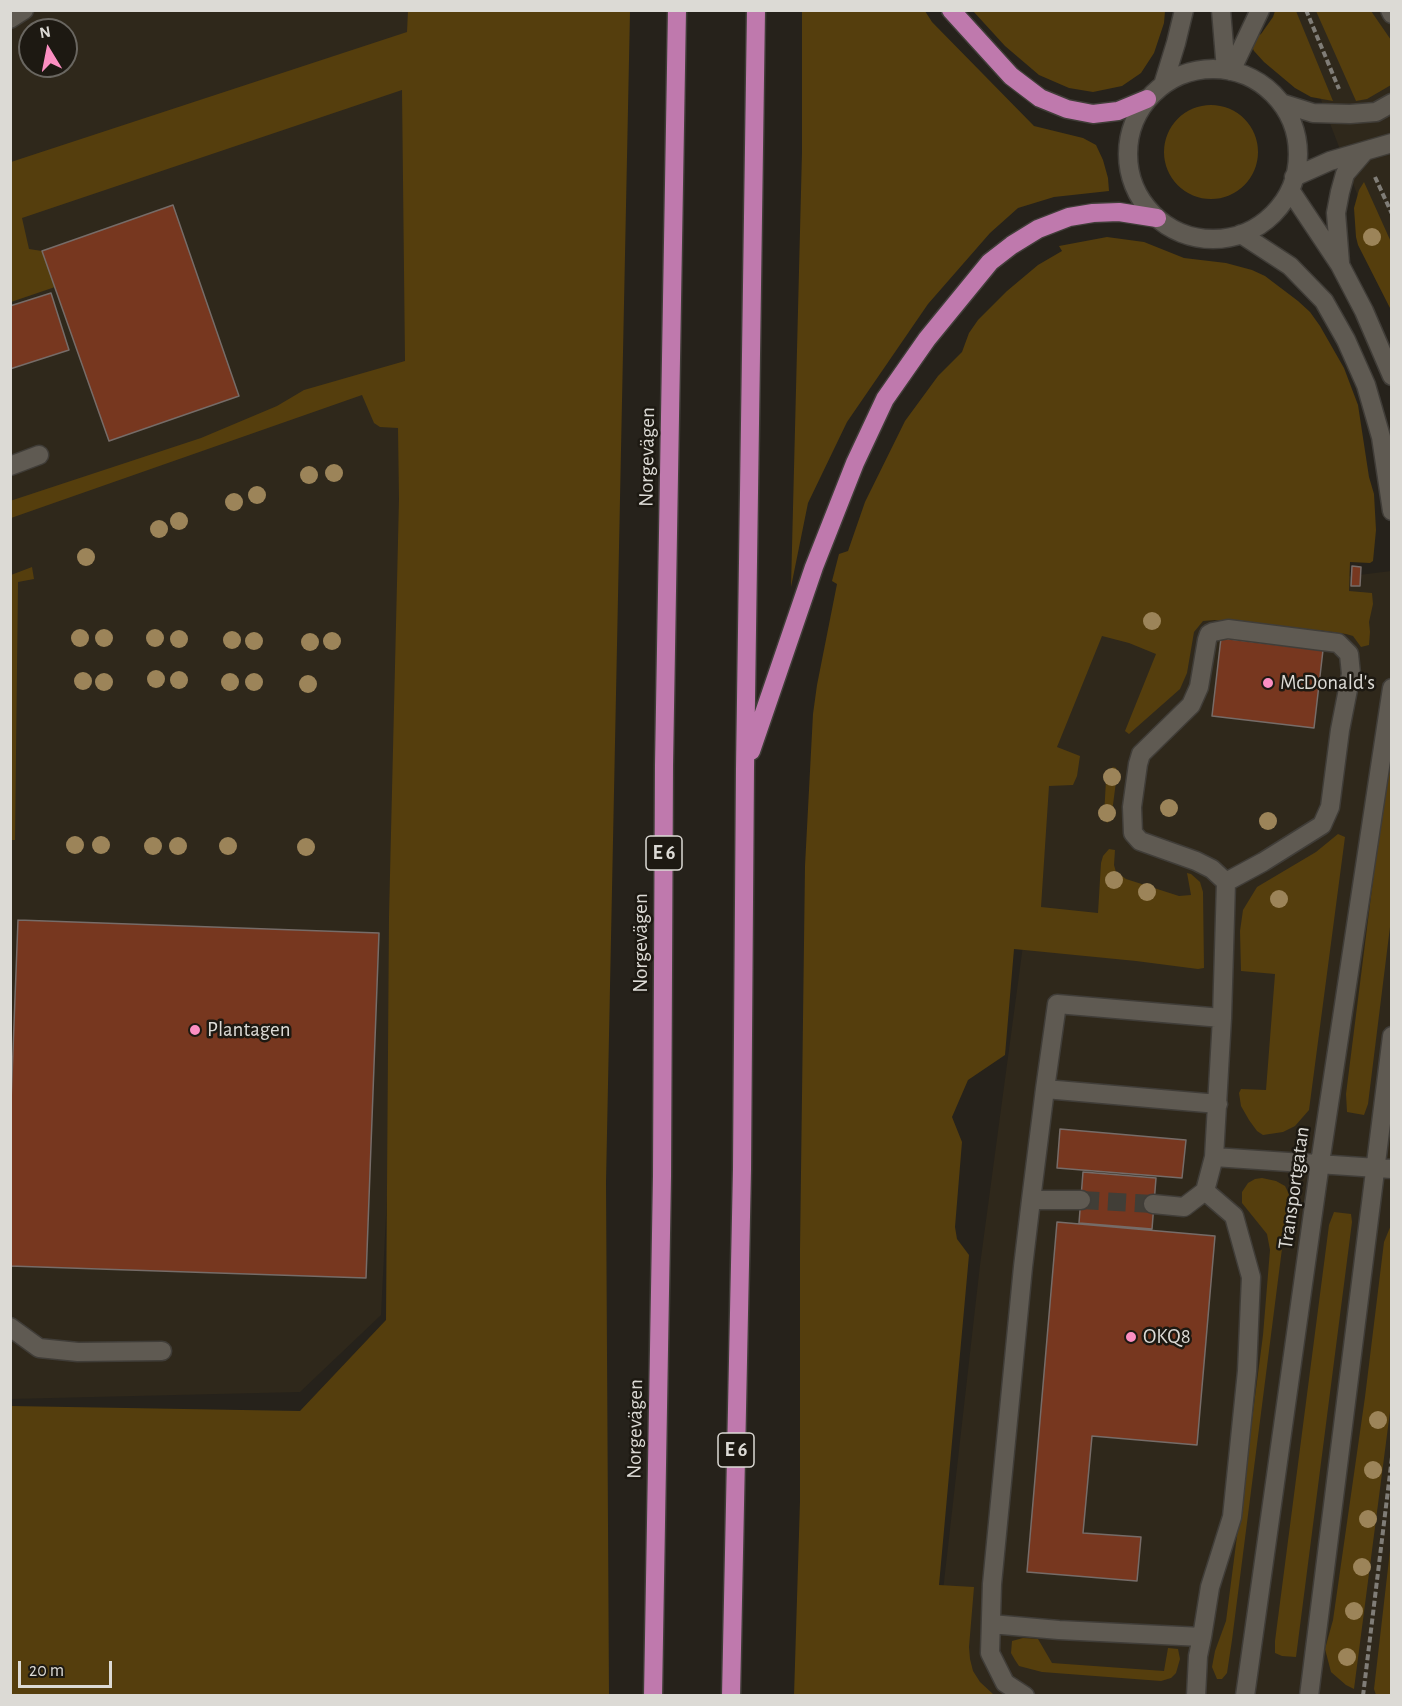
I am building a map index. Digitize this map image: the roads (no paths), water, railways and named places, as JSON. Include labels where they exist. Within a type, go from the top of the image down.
[{"type":"highway","name":"Norgevägen","points":[[653,1695],[662,1165],[664,765],[677,10]]},
{"type":"highway","name":"E 6","points":[[731,1695],[741,1204],[756,10]]},
{"type":"highway","points":[[951,10],[1011,76],[1040,98],[1067,109],[1093,114],[1118,111],[1147,99]]},
{"type":"highway","points":[[745,768],[814,567],[855,463],[885,399],[927,339],[990,262],[1012,244],[1038,229],[1069,217],[1093,213],[1119,212],[1156,218]]},
{"type":"street","points":[[10,19],[24,10]]},
{"type":"street","points":[[1163,85],[1184,10]]},
{"type":"street","points":[[1221,10],[1228,70]]},
{"type":"street","points":[[1228,70],[1260,10]]},
{"type":"street","points":[[1228,70],[1259,82],[1281,103],[1295,131],[1298,162],[1292,184],[1270,217],[1241,234],[1206,239],[1188,236],[1156,218],[1137,193],[1128,163],[1130,131],[1136,116],[1147,99],[1163,85],[1177,76],[1193,71],[1228,70]]},
{"type":"street","points":[[1281,103],[1314,113],[1386,110]]},
{"type":"street","points":[[1292,184],[1330,161],[1392,143]]},
{"type":"street","points":[[1341,265],[1336,213],[1340,192],[1345,174],[1364,152]]},
{"type":"street","points":[[1292,184],[1341,265],[1392,376]]},
{"type":"street","points":[[1241,234],[1290,266],[1324,301],[1346,340],[1366,385],[1381,437],[1392,512]]},
{"type":"street","points":[[10,466],[39,455]]},
{"type":"street","points":[[1154,1204],[1184,1207],[1205,1191],[1214,1157],[1222,1018],[1226,882],[1212,869],[1140,841],[1133,833],[1132,807],[1141,754],[1191,705],[1199,687],[1209,634],[1228,629],[1338,643],[1349,654],[1351,674],[1330,807],[1322,825],[1226,882]]},
{"type":"street","name":"Transportgatan","points":[[1245,1695],[1320,1163],[1392,688]]},
{"type":"street","points":[[1025,1695],[1005,1683],[990,1653],[992,1584],[1023,1267],[1057,1004],[1222,1018]]},
{"type":"street","points":[[1309,1695],[1363,1278],[1383,1168],[1392,1036]]},
{"type":"street","points":[[1045,1089],[1218,1104]]},
{"type":"street","points":[[1214,1157],[1383,1168]]},
{"type":"street","points":[[1196,1695],[1198,1656],[1210,1587],[1232,1517],[1247,1371],[1251,1277],[1234,1216],[1205,1191]]},
{"type":"street","points":[[1031,1200],[1081,1200]]},
{"type":"street","points":[[10,1327],[39,1348],[78,1352],[162,1351]]},
{"type":"street","points":[[991,1624],[1059,1630],[1202,1637]]},
{"type":"tunnel","points":[[1081,1200],[1153,1204]]},
{"type":"place","name":"McDonald's","points":[[1268,683]]},
{"type":"place","name":"Plantagen","points":[[195,1030]]},
{"type":"place","name":"OKQ8","points":[[1131,1337]]}]
